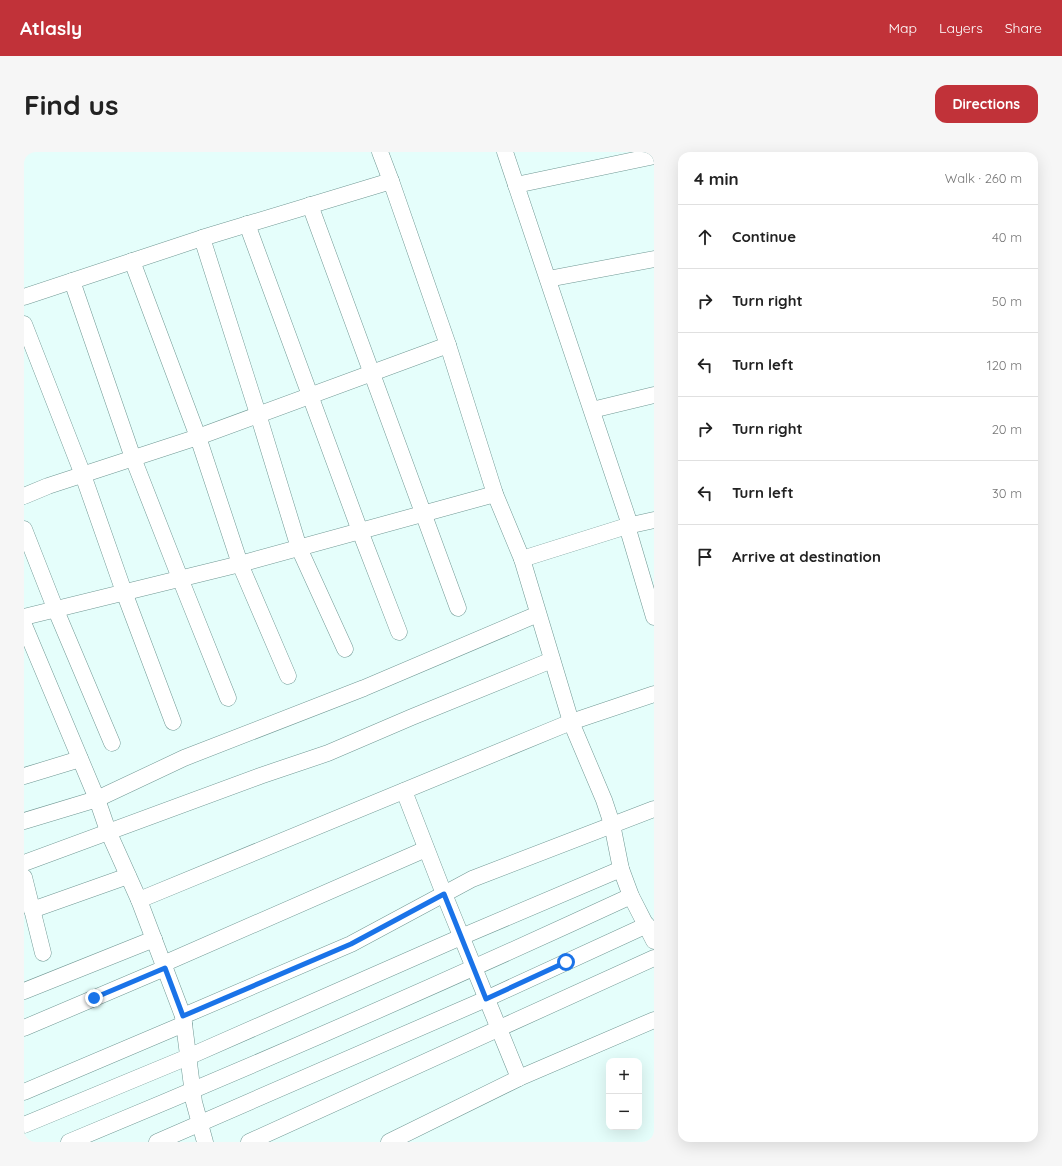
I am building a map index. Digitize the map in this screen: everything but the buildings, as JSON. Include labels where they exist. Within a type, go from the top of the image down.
[{"type":"street","points":[[380,152],[448,345],[495,494],[522,559],[571,722],[604,800],[612,824],[621,869],[631,896],[647,917],[654,941]]},
{"type":"street","points":[[505,152],[592,410],[628,526],[654,617]]},
{"type":"street","points":[[516,184],[654,156]]},
{"type":"street","points":[[24,296],[202,238],[391,181]]},
{"type":"street","points":[[310,205],[458,608]]},
{"type":"street","points":[[247,224],[360,531],[399,632]]},
{"type":"street","points":[[202,238],[299,548],[345,650]]},
{"type":"street","points":[[548,279],[654,259]]},
{"type":"street","points":[[132,261],[198,437],[240,564],[288,676]]},
{"type":"street","points":[[72,281],[133,458],[228,698]]},
{"type":"street","points":[[24,324],[83,475],[172,722]]},
{"type":"street","points":[[24,496],[198,437],[448,345]]},
{"type":"street","points":[[592,410],[654,395]]},
{"type":"street","points":[[24,617],[55,608],[240,564],[495,494]]},
{"type":"street","points":[[522,559],[628,526],[654,520]]},
{"type":"street","points":[[24,529],[55,608],[112,743]]},
{"type":"street","points":[[24,821],[97,799],[184,758],[356,691],[538,614]]},
{"type":"street","points":[[24,625],[97,799],[108,831],[139,900],[184,1020],[192,1091],[205,1142]]},
{"type":"street","points":[[24,863],[260,776],[328,753],[552,660]]},
{"type":"street","points":[[139,900],[571,722],[654,694]]},
{"type":"street","points":[[24,776],[80,758]]},
{"type":"street","points":[[404,791],[461,937],[519,1078]]},
{"type":"street","points":[[24,1092],[351,944],[472,878],[654,809]]},
{"type":"street","points":[[24,1028],[426,849]]},
{"type":"street","points":[[24,1125],[188,1057],[461,937],[621,869]]},
{"type":"street","points":[[32,910],[128,876]]},
{"type":"street","points":[[24,877],[43,953]]},
{"type":"street","points":[[69,1142],[192,1091],[474,968],[631,896]]},
{"type":"street","points":[[157,1142],[486,999],[647,917]]},
{"type":"street","points":[[24,991],[154,939]]},
{"type":"street","points":[[249,1142],[654,958]]},
{"type":"street","points":[[389,1142],[519,1078],[654,1020]]},
{"type":"route","points":[[94,998],[165,968],[183,1016],[351,944],[444,894],[486,999],[566,962]]}]
